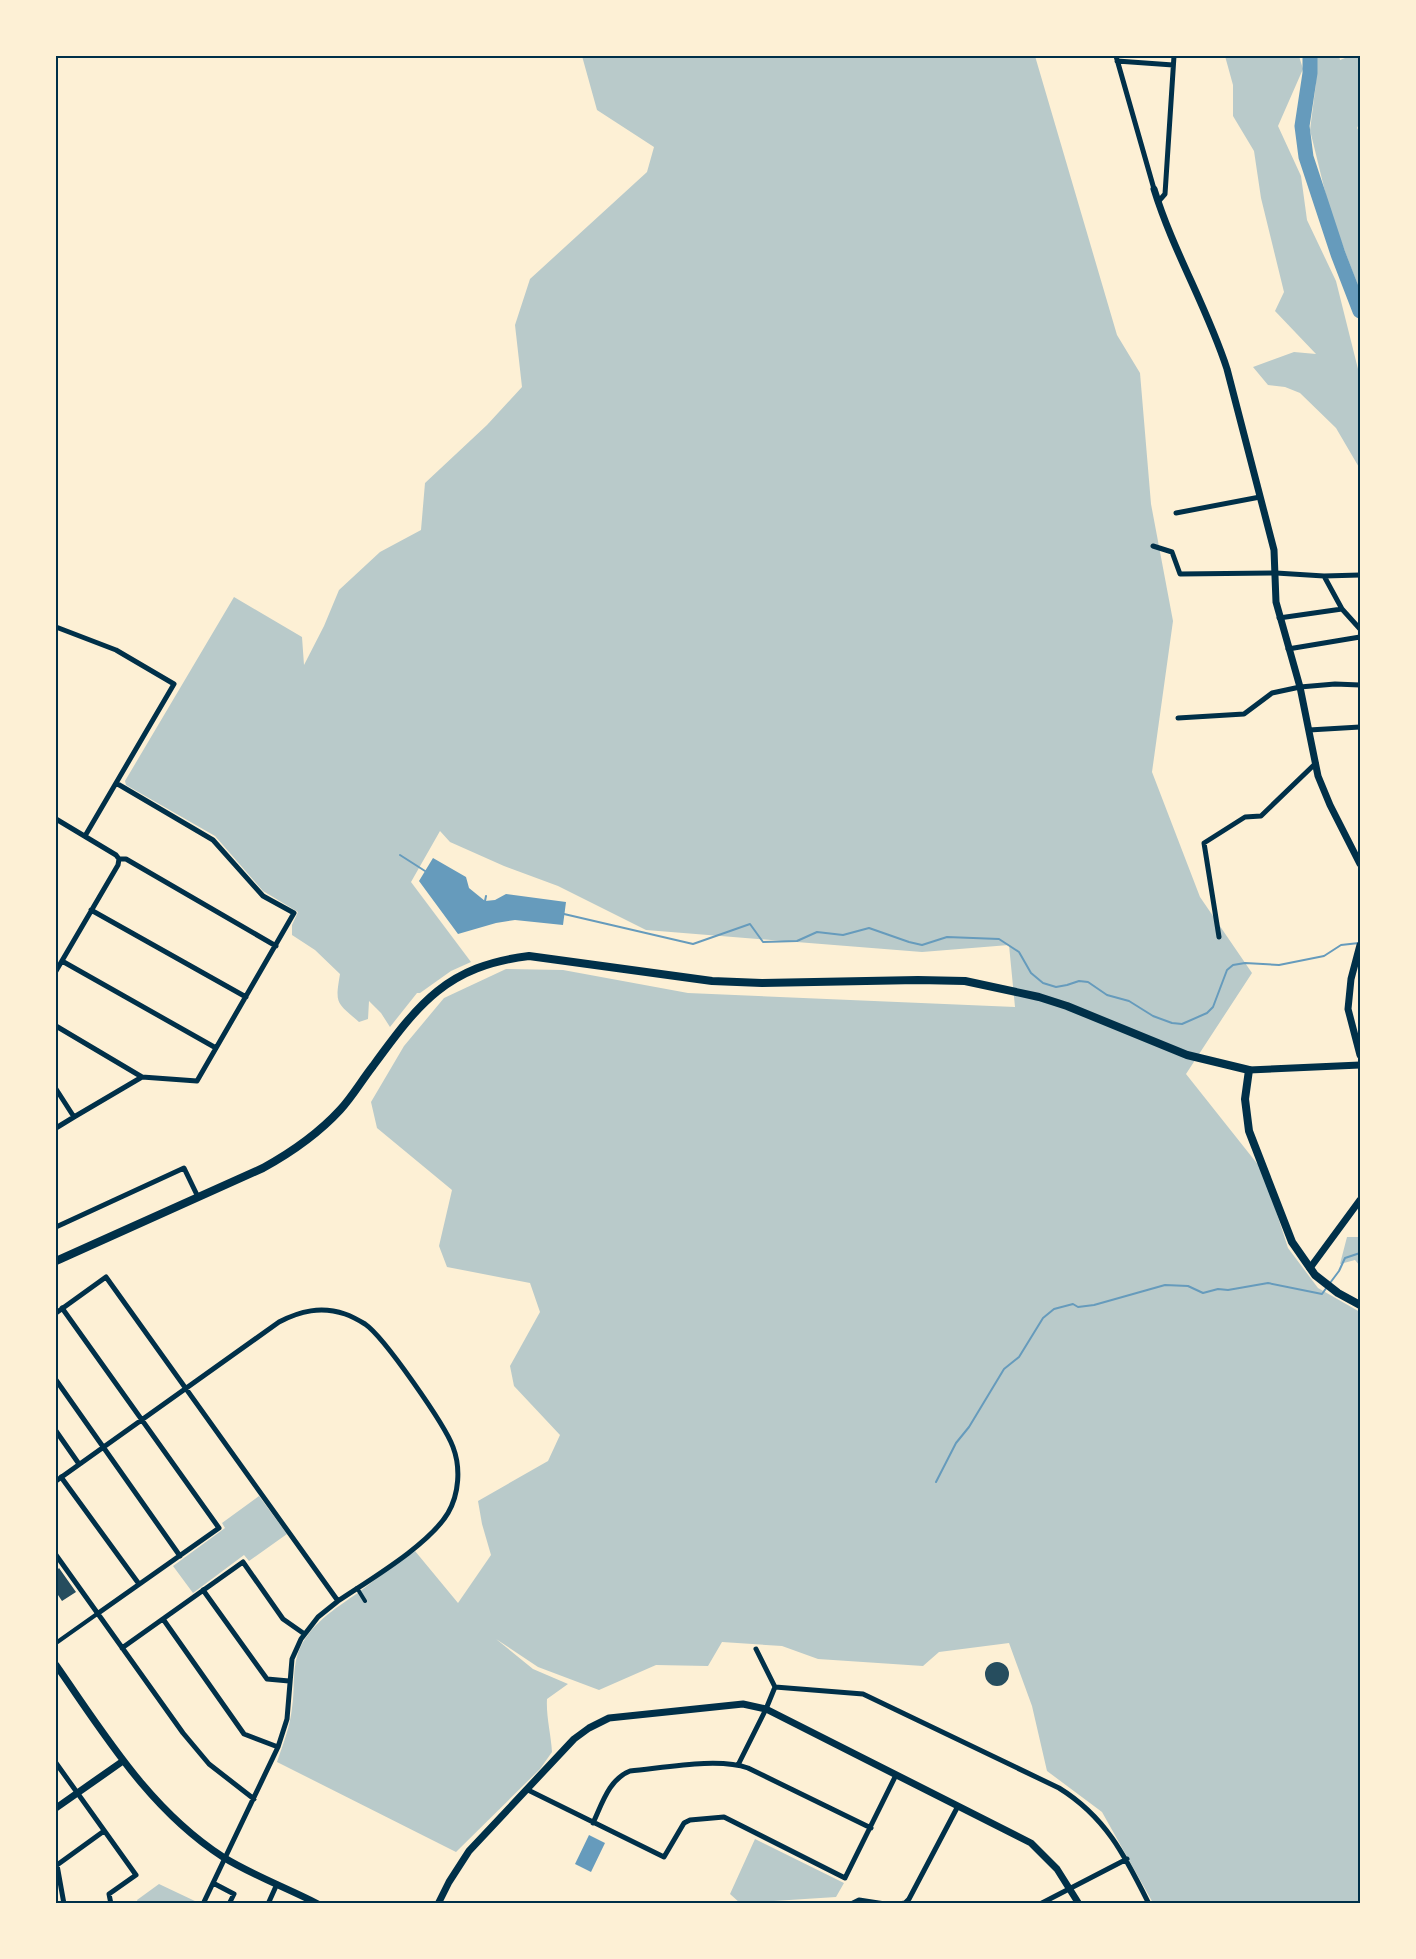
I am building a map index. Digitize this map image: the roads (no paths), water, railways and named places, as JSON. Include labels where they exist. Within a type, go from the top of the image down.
[{"type":"main road","points":[[56,1261],[263,1168],[290,1153],[324,1127],[342,1108],[430,995],[473,969],[508,959],[529,956],[712,981],[762,983],[965,981],[1039,997],[1067,1006],[1186,1055],[1249,1070],[1245,1099],[1249,1131],[1292,1242],[1319,1278],[1338,1293],[1360,1305]]},
{"type":"street","points":[[1158,202],[1165,194],[1174,56]]},
{"type":"street","points":[[1173,65],[1116,58],[1158,202],[1219,345],[1274,550],[1276,602],[1279,618],[1300,687],[1318,776],[1330,805],[1360,863]]},
{"type":"street","points":[[1176,513],[1260,497]]},
{"type":"street","points":[[1153,546],[1172,552],[1180,574],[1360,575]]},
{"type":"street","points":[[1324,576],[1342,609],[1360,629]]},
{"type":"street","points":[[1279,618],[1342,609]]},
{"type":"street","points":[[56,627],[116,650],[174,684],[85,836]]},
{"type":"street","points":[[1288,649],[1360,637]]},
{"type":"street","points":[[1178,718],[1244,714],[1272,693],[1300,687],[1335,684],[1360,685]]},
{"type":"street","points":[[1309,730],[1360,727]]},
{"type":"street","points":[[1220,937],[1204,843],[1245,817],[1261,816],[1316,763]]},
{"type":"street","points":[[56,1026],[142,1077],[197,1081],[294,913],[263,896],[213,840],[116,783]]},
{"type":"street","points":[[56,819],[116,855],[119,860],[56,971]]},
{"type":"street","points":[[119,860],[126,859],[276,946]]},
{"type":"street","points":[[91,910],[246,997]]},
{"type":"street","points":[[1360,945],[1348,1009],[1360,1055]]},
{"type":"street","points":[[62,961],[216,1048]]},
{"type":"street","points":[[1249,1070],[1360,1065]]},
{"type":"street","points":[[56,1128],[142,1077]]},
{"type":"street","points":[[56,1089],[74,1117]]},
{"type":"street","points":[[56,1227],[184,1168],[198,1197]]},
{"type":"street","points":[[1310,1268],[1360,1200]]},
{"type":"street","points":[[56,1313],[106,1277],[338,1601]]},
{"type":"street","points":[[56,1643],[219,1528],[62,1308]]},
{"type":"street","points":[[56,1481],[279,1322],[309,1310],[345,1314],[365,1324],[380,1338],[444,1426],[453,1447],[458,1466],[456,1491],[448,1513],[434,1532],[419,1545],[338,1601],[318,1617],[303,1634],[292,1659],[287,1719],[278,1747],[203,1904]]},
{"type":"street","points":[[56,1380],[180,1556]]},
{"type":"street","points":[[56,1431],[80,1464]]},
{"type":"street","points":[[61,1477],[139,1584]]},
{"type":"street","points":[[56,1555],[183,1733],[209,1764],[254,1799]]},
{"type":"street","points":[[122,1648],[243,1562],[283,1619],[303,1634]]},
{"type":"street","points":[[357,1588],[365,1601]]},
{"type":"street","points":[[203,1590],[267,1678],[290,1681]]},
{"type":"street","points":[[163,1619],[244,1734],[278,1747]]},
{"type":"street","points":[[738,1765],[775,1687],[756,1649]]},
{"type":"street","points":[[56,1665],[123,1761],[163,1808],[183,1827],[225,1858],[318,1904]]},
{"type":"street","points":[[775,1687],[863,1694],[1049,1784],[1077,1800],[1101,1821],[1127,1859],[1149,1904]]},
{"type":"street","points":[[438,1904],[469,1851],[574,1739],[589,1728],[609,1718],[744,1704],[766,1710],[1031,1843],[1057,1869],[1079,1904]]},
{"type":"street","points":[[56,1808],[123,1761]]},
{"type":"street","points":[[56,1762],[136,1875],[109,1894],[111,1904]]},
{"type":"street","points":[[593,1823],[613,1783],[621,1775],[630,1771],[721,1763],[738,1765],[871,1828]]},
{"type":"street","points":[[528,1790],[664,1857],[684,1823],[690,1820],[724,1817],[845,1878],[896,1775]]},
{"type":"street","points":[[899,1904],[909,1899],[958,1806]]},
{"type":"street","points":[[64,1904],[57,1865],[104,1831]]},
{"type":"street","points":[[1040,1904],[1127,1859]]},
{"type":"street","points":[[213,1882],[234,1894],[229,1904]]},
{"type":"street","points":[[268,1904],[278,1884]]},
{"type":"street","points":[[851,1904],[859,1900],[885,1904]]},
{"type":"water","points":[[433,858],[466,877],[469,888],[485,901],[495,900],[506,894],[566,902],[563,925],[515,920],[458,934],[419,881]]},
{"type":"water","points":[[589,1835],[605,1843],[591,1872],[575,1864]]},
{"type":"waterway","points":[[1310,56],[1310,73],[1302,126],[1306,157],[1338,254],[1360,311]]},
{"type":"waterway","points":[[400,855],[425,871]]},
{"type":"waterway","points":[[485,901],[486,896]]},
{"type":"waterway","points":[[564,914],[693,944],[750,924],[763,942],[797,941],[817,932],[843,935],[869,928],[922,945],[947,937],[999,939],[1019,952],[1031,973],[1043,983],[1056,987],[1079,981],[1088,982],[1107,995],[1129,1001],[1153,1016],[1182,1024],[1207,1013],[1213,1007],[1227,970],[1233,965],[1245,963],[1279,965],[1324,956],[1341,945],[1359,943]]},
{"type":"waterway","points":[[1330,1283],[1345,1258],[1360,1253]]},
{"type":"waterway","points":[[936,1482],[956,1443],[969,1427],[1004,1369],[1019,1357],[1043,1318],[1054,1309],[1073,1304],[1078,1307],[1094,1305],[1165,1285],[1188,1286],[1203,1293],[1268,1283],[1322,1294],[1327,1287]]}]
